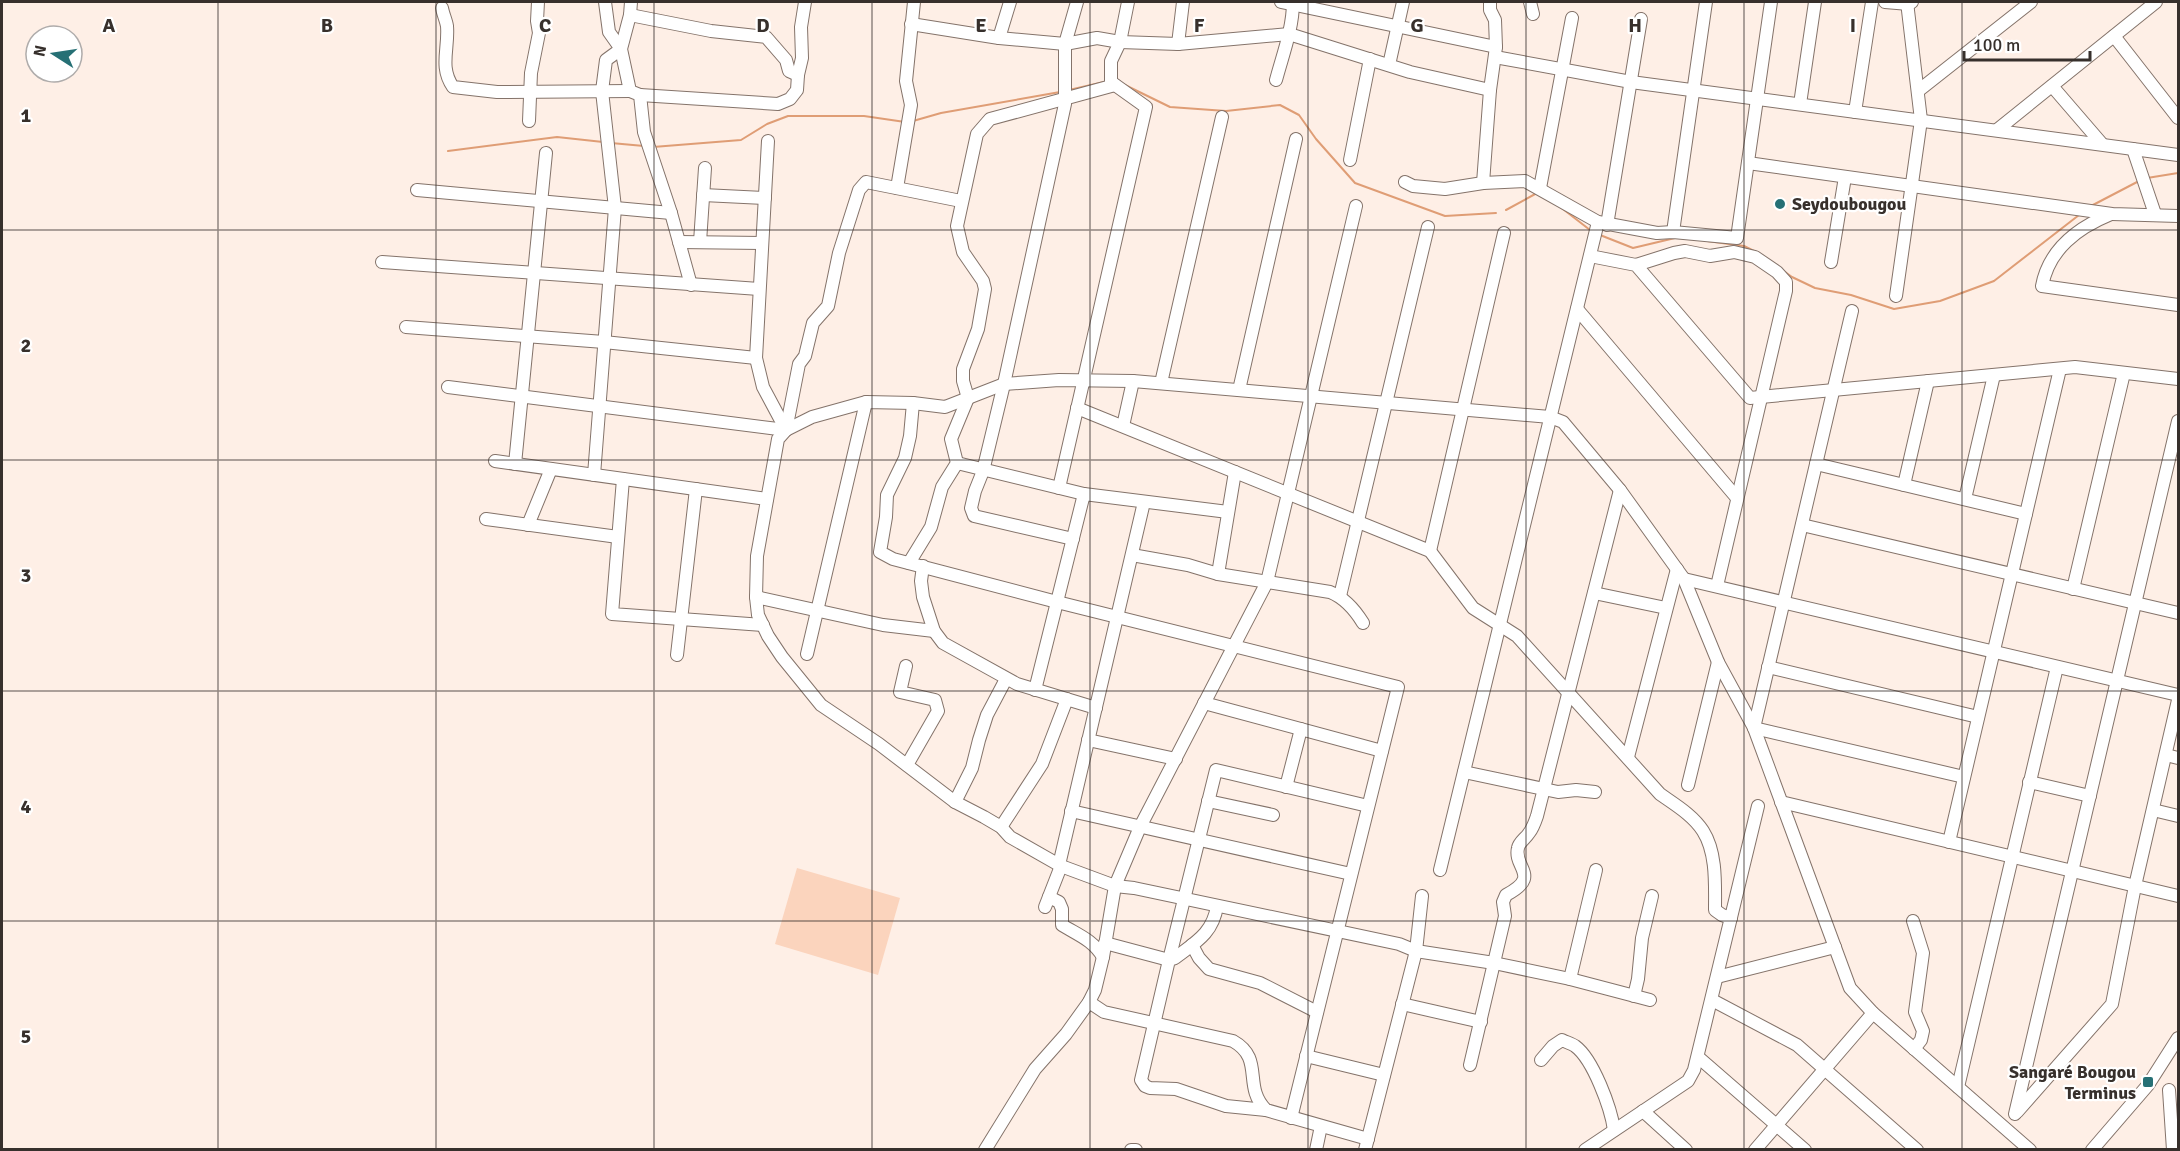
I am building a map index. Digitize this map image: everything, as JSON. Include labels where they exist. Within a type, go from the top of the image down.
[{"type":"street","points":[[529,121],[531,73],[539,33],[538,2]]},
{"type":"street","points":[[605,2],[609,32],[621,49],[691,285]]},
{"type":"street","points":[[594,475],[615,208],[602,91],[606,60],[621,49],[631,2]]},
{"type":"street","points":[[442,8],[447,27],[444,65],[447,78],[453,87],[497,92],[602,91],[778,104],[790,99],[797,90],[802,58],[801,27],[805,2]]},
{"type":"street","points":[[897,188],[911,105],[906,81],[914,2]]},
{"type":"street","points":[[999,38],[1010,2]]},
{"type":"street","points":[[1073,538],[974,516],[971,508],[983,471],[1004,384],[1065,99],[1065,44],[1077,2]]},
{"type":"street","points":[[1059,488],[1146,107],[1111,82],[1111,61],[1120,42],[1128,2]]},
{"type":"street","points":[[1178,44],[1183,2]]},
{"type":"street","points":[[1276,80],[1288,34],[1289,2],[1398,26],[1563,69],[1631,82],[2178,155]]},
{"type":"street","points":[[1389,65],[1403,2]]},
{"type":"street","points":[[1484,183],[1490,90],[1495,52],[1495,20],[1490,10],[1490,2]]},
{"type":"street","points":[[1530,2],[1533,14]]},
{"type":"street","points":[[1673,232],[1706,2]]},
{"type":"street","points":[[1405,182],[1413,186],[1450,189],[1484,183],[1526,181],[1603,224],[1657,233],[1673,232],[1737,238],[1771,2]]},
{"type":"street","points":[[1800,104],[1815,2]]},
{"type":"street","points":[[1856,112],[1872,2]]},
{"type":"street","points":[[1884,2],[1910,2],[1921,120],[1896,296]]},
{"type":"street","points":[[1918,91],[2031,2]]},
{"type":"street","points":[[1997,130],[2156,2]]},
{"type":"street","points":[[630,15],[711,31],[766,37],[786,60],[789,70],[798,75]]},
{"type":"street","points":[[1540,188],[1572,18]]},
{"type":"street","points":[[1440,870],[1590,256],[1603,224],[1641,19]]},
{"type":"street","points":[[911,24],[999,38],[1065,44],[1089,39],[1178,44],[1288,34],[1389,65],[1490,90]]},
{"type":"street","points":[[2114,36],[2178,118]]},
{"type":"street","points":[[1350,160],[1370,59]]},
{"type":"street","points":[[909,563],[931,527],[942,487],[955,470],[957,463],[951,439],[969,398],[963,381],[963,369],[978,329],[985,289],[983,281],[963,252],[957,226],[977,134],[990,118],[1114,85]]},
{"type":"street","points":[[2052,86],[2102,144]]},
{"type":"street","points":[[1161,383],[1222,117]]},
{"type":"street","points":[[1239,390],[1296,139]]},
{"type":"street","points":[[768,141],[756,358],[763,387],[786,430]]},
{"type":"street","points":[[2133,149],[2155,214]]},
{"type":"street","points":[[515,464],[546,153]]},
{"type":"street","points":[[1748,163],[2112,214],[2178,216]]},
{"type":"street","points":[[700,242],[705,168]]},
{"type":"street","points":[[1832,262],[1845,177]]},
{"type":"street","points":[[786,430],[797,372],[805,356],[813,323],[828,306],[832,296],[839,253],[859,190],[866,182],[961,201]]},
{"type":"street","points":[[417,190],[671,213]]},
{"type":"street","points":[[703,195],[765,198]]},
{"type":"street","points":[[985,1149],[1035,1069],[1066,1034],[1095,990],[1115,886],[1140,827],[1267,582],[1356,206]]},
{"type":"street","points":[[2112,214],[2091,222],[2060,247],[2045,269],[2042,286],[2178,305]]},
{"type":"street","points":[[1340,596],[1428,227]]},
{"type":"street","points":[[1430,551],[1504,233]]},
{"type":"street","points":[[679,242],[762,243]]},
{"type":"street","points":[[1590,256],[1636,265],[1674,252],[1685,251],[1710,256],[1734,252],[1755,257],[1778,272],[1786,282],[1786,291],[1762,397],[1717,586]]},
{"type":"street","points":[[382,262],[759,290]]},
{"type":"street","points":[[1636,265],[1750,398],[2075,367],[2178,379]]},
{"type":"street","points":[[1577,309],[1737,498]]},
{"type":"street","points":[[1754,728],[1852,311]]},
{"type":"street","points":[[406,327],[604,342],[756,358]]},
{"type":"street","points":[[1948,842],[2060,369]]},
{"type":"street","points":[[2073,589],[2124,373]]},
{"type":"street","points":[[1965,499],[1994,375]]},
{"type":"street","points":[[1650,1000],[1570,979],[1494,963],[1416,951],[1399,944],[1134,888],[1115,886],[1060,866],[1010,837],[1001,827],[955,802],[907,765],[821,705],[782,657],[762,625],[758,615],[756,597],[757,556],[778,439],[786,430],[812,417],[866,402],[913,403],[945,407],[1004,384],[1059,380],[1161,383],[1550,417],[1563,422],[1620,490],[1680,574],[1718,662],[1754,728],[1850,988],[1873,1013],[2030,1149]]},
{"type":"street","points":[[1123,426],[1133,381]]},
{"type":"street","points":[[1904,484],[1928,381]]},
{"type":"street","points":[[448,387],[786,430]]},
{"type":"street","points":[[807,654],[866,402]]},
{"type":"street","points":[[913,403],[905,458],[887,495],[880,552],[909,563],[1057,602],[1398,687],[1291,1118]]},
{"type":"street","points":[[1077,408],[1430,551],[1473,608],[1517,636],[1660,794],[1685,812],[1702,829],[1709,843],[1715,910],[1731,918]]},
{"type":"street","points":[[2016,1114],[2178,421]]},
{"type":"street","points":[[495,461],[767,500]]},
{"type":"street","points":[[957,463],[1084,494],[1228,512]]},
{"type":"street","points":[[1816,464],[2026,513]]},
{"type":"street","points":[[528,525],[551,469]]},
{"type":"street","points":[[1218,574],[1234,472]]},
{"type":"street","points":[[623,479],[612,614],[762,625]]},
{"type":"street","points":[[677,655],[696,489]]},
{"type":"street","points":[[1470,1065],[1505,916],[1503,902],[1506,895],[1516,890],[1521,884],[1524,875],[1518,858],[1519,844],[1532,829],[1620,490]]},
{"type":"street","points":[[1035,690],[1084,494]]},
{"type":"street","points":[[1103,957],[1098,948],[1087,939],[1062,925],[1062,909],[1059,902],[1047,902],[1060,866],[1144,502]]},
{"type":"street","points":[[486,519],[618,537]]},
{"type":"street","points":[[1802,525],[2178,613]]},
{"type":"street","points":[[1132,555],[1188,565],[1218,574],[1310,588],[1340,596],[1364,623]]},
{"type":"street","points":[[923,566],[921,581],[923,597],[933,631],[942,643],[1006,679],[1096,708]]},
{"type":"street","points":[[1680,574],[1717,586],[2178,695]]},
{"type":"street","points":[[1628,757],[1666,608],[1680,574]]},
{"type":"street","points":[[1594,593],[1666,608]]},
{"type":"street","points":[[756,597],[883,625],[933,631]]},
{"type":"street","points":[[1688,785],[1718,662]]},
{"type":"street","points":[[906,666],[900,692],[935,700],[938,711],[907,765]]},
{"type":"street","points":[[1768,667],[1978,717]]},
{"type":"street","points":[[1958,1087],[2057,667]]},
{"type":"street","points":[[955,802],[972,768],[987,716],[1006,679]]},
{"type":"street","points":[[1001,827],[1042,764],[1067,699]]},
{"type":"street","points":[[2005,1127],[2112,1004],[2135,886],[2178,700]]},
{"type":"street","points":[[1204,702],[1382,751]]},
{"type":"street","points":[[1754,728],[1964,777]]},
{"type":"street","points":[[1286,787],[1301,729]]},
{"type":"street","points":[[1088,740],[1176,759]]},
{"type":"street","points":[[2166,755],[2178,758]]},
{"type":"street","points":[[1368,806],[1216,770],[1141,1080],[1145,1086],[1159,1090],[1176,1089],[1226,1107],[1266,1110],[1321,1126],[1367,1144],[1416,951],[1422,896]]},
{"type":"street","points":[[1464,772],[1558,792],[1576,790],[1595,792]]},
{"type":"street","points":[[2030,782],[2090,796]]},
{"type":"street","points":[[1208,801],[1273,815]]},
{"type":"street","points":[[1781,802],[2178,896]]},
{"type":"street","points":[[1585,1149],[1688,1081],[1698,1057],[1758,806]]},
{"type":"street","points":[[2152,810],[2178,816]]},
{"type":"street","points":[[1071,811],[1351,874]]},
{"type":"street","points":[[1570,979],[1596,870]]},
{"type":"street","points":[[1634,996],[1642,938],[1652,896]]},
{"type":"street","points":[[1105,944],[1169,960],[1175,958],[1210,928],[1215,919],[1217,906]]},
{"type":"street","points":[[1912,921],[1923,953],[1915,1012],[1923,1032],[1921,1040],[1914,1049]]},
{"type":"street","points":[[1192,945],[1199,958],[1209,969],[1260,983],[1317,1012]]},
{"type":"street","points":[[1717,977],[1834,947]]},
{"type":"street","points":[[1712,1000],[1797,1045],[1917,1149]]},
{"type":"street","points":[[1089,1002],[1104,1012],[1223,1038],[1244,1047],[1251,1060],[1254,1093],[1257,1101],[1266,1110]]},
{"type":"street","points":[[1402,1004],[1481,1022]]},
{"type":"street","points":[[1755,1149],[1873,1013]]},
{"type":"street","points":[[2098,1147],[2148,1085],[2178,1038]]},
{"type":"street","points":[[1540,1060],[1562,1040],[1576,1047],[1587,1061],[1605,1094],[1612,1113],[1614,1130]]},
{"type":"street","points":[[1306,1056],[1384,1074]]},
{"type":"street","points":[[1698,1057],[1805,1149]]},
{"type":"street","points":[[2148,1085],[2174,1091],[2173,1149]]},
{"type":"street","points":[[1642,1111],[1686,1149]]},
{"type":"street","points":[[1316,1149],[1321,1126]]},
{"type":"street","points":[[1131,1149],[1136,1149]]},
{"type":"shaded area","points":[[797,868],[900,898],[878,975],[775,944]]},
{"type":"waterway","points":[[1069,90],[1104,82]]},
{"type":"waterway","points":[[1123,84],[1170,107],[1226,111],[1280,105],[1299,115],[1316,139],[1355,183],[1445,216],[1496,213]]},
{"type":"waterway","points":[[913,121],[941,113],[1060,92]]},
{"type":"waterway","points":[[653,147],[741,140],[767,124],[788,116],[864,116],[905,122]]},
{"type":"waterway","points":[[448,151],[557,137],[603,142]]},
{"type":"waterway","points":[[611,143],[644,146]]},
{"type":"waterway","points":[[2147,178],[2178,173]]},
{"type":"waterway","points":[[2091,206],[2139,181]]},
{"type":"waterway","points":[[1506,210],[1537,193]]},
{"type":"waterway","points":[[1559,206],[1590,230]]},
{"type":"waterway","points":[[1781,269],[1815,288],[1851,295],[1894,309],[1940,301],[1994,281],[2079,215]]},
{"type":"waterway","points":[[1600,235],[1633,248],[1675,238]]},
{"type":"waterway","points":[[1707,241],[1744,246],[1754,251]]},
{"type":"place","name":"Seydoubougou","points":[[1780,204]]},
{"type":"place","name":"Sangaré Bougou Terminus","points":[[2148,1082]]}]
